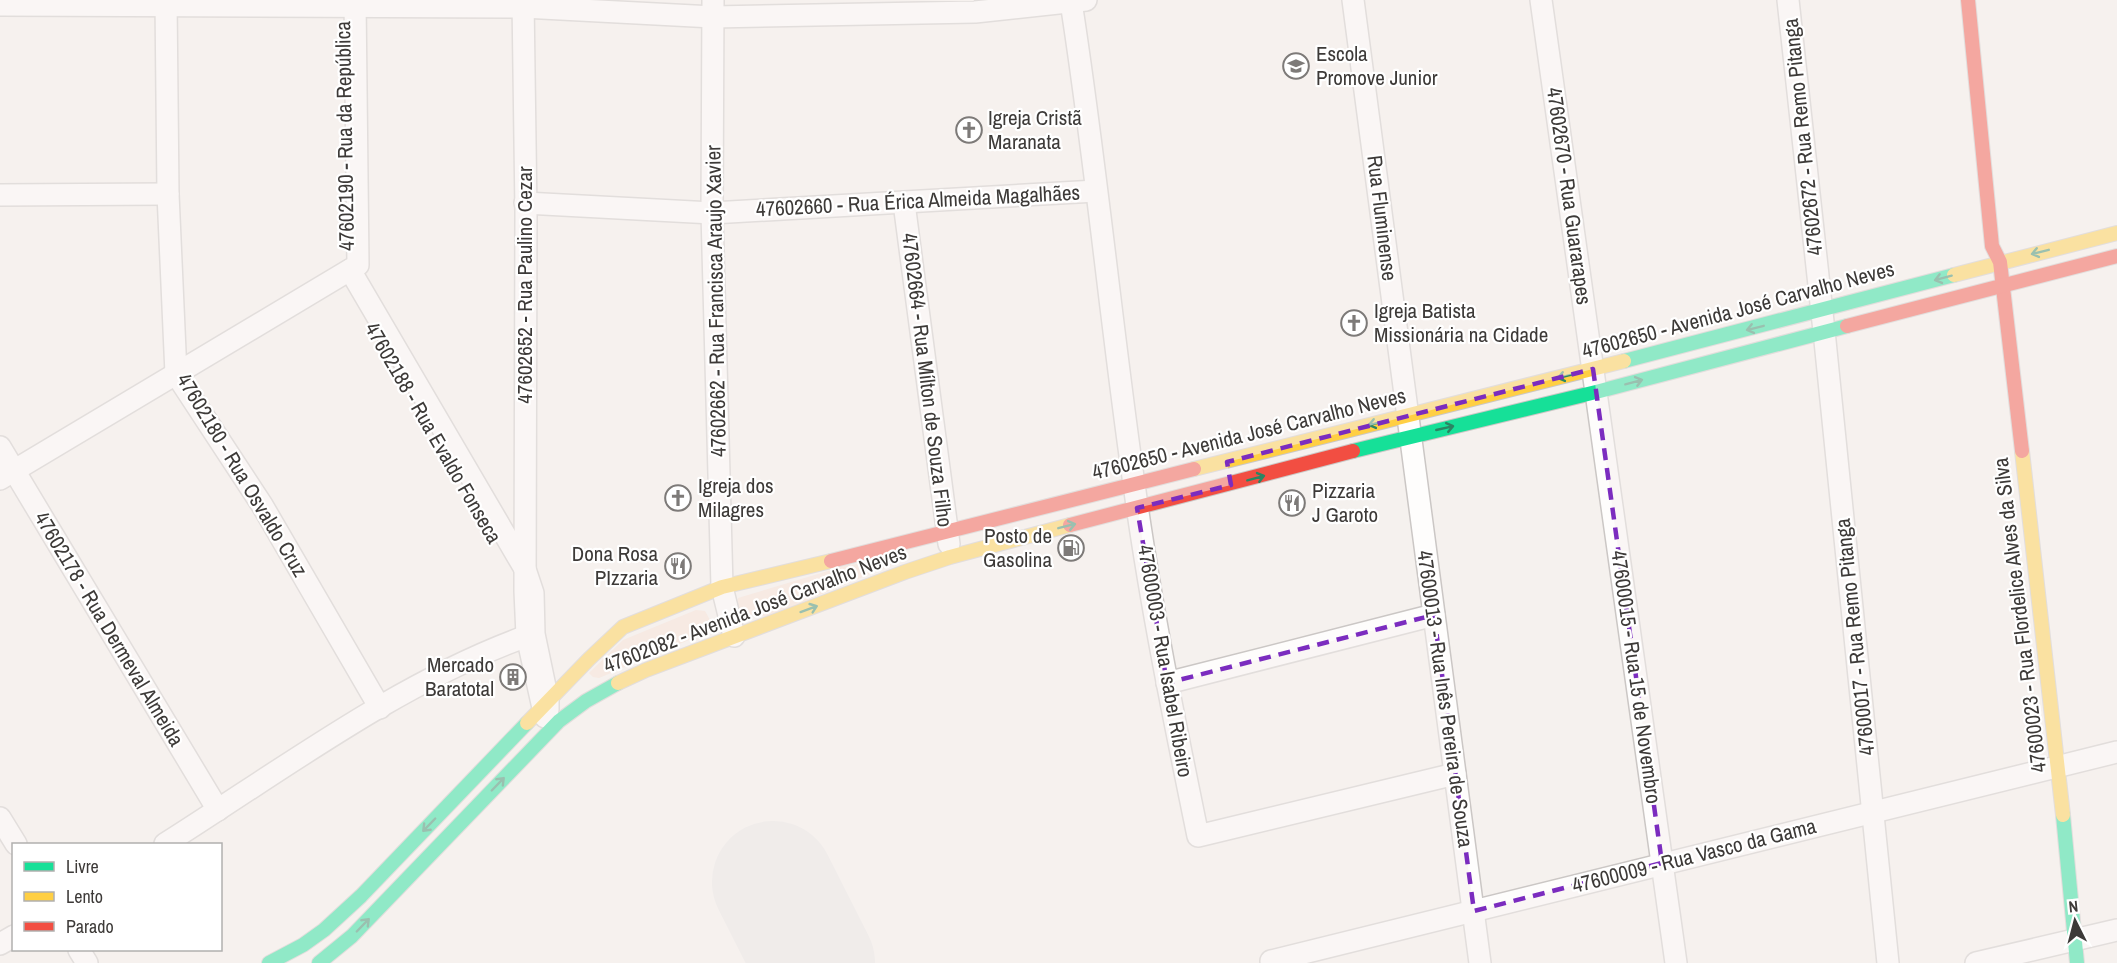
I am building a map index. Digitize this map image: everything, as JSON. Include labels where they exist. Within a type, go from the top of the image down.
[{"type":"street","name":"Rua Fluminense","points":[[1353,0],[1408,426]]},
{"type":"street","name":"47602670 - Rua Guararapes","points":[[1541,0],[1596,392]]},
{"type":"street","name":"47602672 - Rua Remo Pitanga","points":[[1788,0],[1823,321]]},
{"type":"street","points":[[1968,0],[1992,246],[2000,262]]},
{"type":"street","points":[[1979,0],[2003,244],[2000,262]]},
{"type":"street","points":[[0,5],[523,4],[713,8],[974,6],[1078,1]]},
{"type":"street","name":"47600003 - Rua Isabel Ribeiro","points":[[1078,1],[1084,87],[1096,191],[1137,508],[1167,683],[1198,836],[1455,774]]},
{"type":"street","name":"47602180 - Rua Osvaldo Cruz","points":[[166,3],[168,194],[176,374],[268,515],[380,708]]},
{"type":"street","name":"47602190 - Rua da República","points":[[349,4],[349,271]]},
{"type":"street","name":"47602652 - Rua Paulino Cezar","points":[[523,4],[525,591],[527,636],[545,704]]},
{"type":"street","name":"47602662 - Rua Francisca Araujo Xavier","points":[[713,8],[712,213],[722,587],[734,636]]},
{"type":"street","name":"47602660 - Rua Érica Almeida Magalhães","points":[[525,203],[712,213],[1096,191]]},
{"type":"street","points":[[0,195],[168,194]]},
{"type":"street","name":"47602664 - Rua Mílton de Souza Filho","points":[[904,203],[950,557]]},
{"type":"street","name":"47602650 - Avenida José Carvalho Neves","points":[[269,963],[303,945],[324,930],[361,896],[545,704],[623,627],[722,587],[1227,462],[1408,426],[1593,369],[1823,321],[2000,262],[2117,232]]},
{"type":"street","points":[[2079,242],[2083,264]]},
{"type":"street","points":[[1408,426],[1596,392],[1823,321],[2003,285],[2117,256]]},
{"type":"street","name":"47600023 - Rua Flordelice Alves da Silva","points":[[2000,262],[2059,766],[2077,963]]},
{"type":"street","points":[[7,475],[349,271],[525,569]]},
{"type":"street","name":"47602188 - Rua Evaldo Fonseca","points":[[349,271],[525,591]]},
{"type":"street","name":"47600017 - Rua Remo Pitanga","points":[[1823,321],[1888,963]]},
{"type":"street","name":"47600015 - Rua 15 de Novembro","points":[[1596,392],[1676,963]]},
{"type":"street","name":"47602082 - Avenida José Carvalho Neves","points":[[319,963],[328,958],[352,936],[548,731],[607,687],[734,636],[950,557],[1231,484],[1408,426]]},
{"type":"street","name":"47600013 - Rua Inês Pereira de Souza","points":[[1408,426],[1480,963]]},
{"type":"street","name":"47602178 - Rua Dermeval Almeida","points":[[0,447],[7,475],[218,810]]},
{"type":"street","points":[[1227,462],[1231,484]]},
{"type":"street","name":"47602652 - Rua Paulino Cezar","points":[[525,569],[533,593],[534,634],[548,731]]},
{"type":"street","points":[[1167,683],[1434,615]]},
{"type":"street","points":[[167,843],[380,708],[458,665],[527,636]]},
{"type":"street","name":"47600009 - Rua Vasco da Gama","points":[[1271,961],[2117,752]]},
{"type":"street","points":[[0,818],[15,843]]},
{"type":"street","points":[[1976,963],[2117,930]]},
{"type":"highlighted area","points":[[1593,369],[1662,863],[1474,911],[1434,615],[1167,683],[1137,508],[1231,485],[1227,462]]},
{"type":"shaded area","points":[[906,559],[767,617],[749,614],[737,607],[738,598],[848,565]]},
{"type":"shaded area","points":[[696,610],[705,611],[715,629],[599,678],[589,673],[623,640]]},
{"type":"runway","points":[[773,882],[814,963]]},
{"type":"traffic: fast","points":[[1624,361],[1954,275]]},
{"type":"traffic: fast","points":[[1353,451],[1596,392],[1847,326]]},
{"type":"traffic: fast","points":[[319,963],[352,936],[559,721],[586,701],[618,683]]},
{"type":"traffic: fast","points":[[269,963],[303,945],[324,930],[361,896],[527,723]]},
{"type":"traffic: fast","points":[[2063,815],[2077,963]]},
{"type":"traffic: slow","points":[[1954,275],[2117,233]]},
{"type":"traffic: slow","points":[[1194,469],[1624,361]]},
{"type":"traffic: slow","points":[[2022,451],[2063,815]]},
{"type":"traffic: slow","points":[[618,683],[646,670],[905,572],[950,557],[1070,525]]},
{"type":"traffic: slow","points":[[527,723],[623,627],[722,587],[831,561]]},
{"type":"traffic: jam","points":[[1968,0],[1992,246],[2000,262],[2022,451]]},
{"type":"traffic: jam","points":[[1847,326],[2117,256]]},
{"type":"traffic: jam","points":[[1070,525],[1353,451]]},
{"type":"traffic: jam","points":[[831,561],[1194,469]]},
{"type":"place","name":"Escola Promove Junior","points":[[1296,66]]},
{"type":"place","name":"Igreja Cristã Maranata","points":[[969,130]]},
{"type":"place","name":"Igreja Batista Missionária na Cidade","points":[[1354,323]]},
{"type":"place","name":"Igreja dos Milagres","points":[[678,498]]},
{"type":"place","name":"Pizzaria J Garoto","points":[[1292,503]]},
{"type":"place","name":"Posto de Gasolina","points":[[1071,548]]},
{"type":"place","name":"Dona Rosa PIzzaria","points":[[678,566]]},
{"type":"place","name":"Mercado Baratotal","points":[[513,677]]}]
